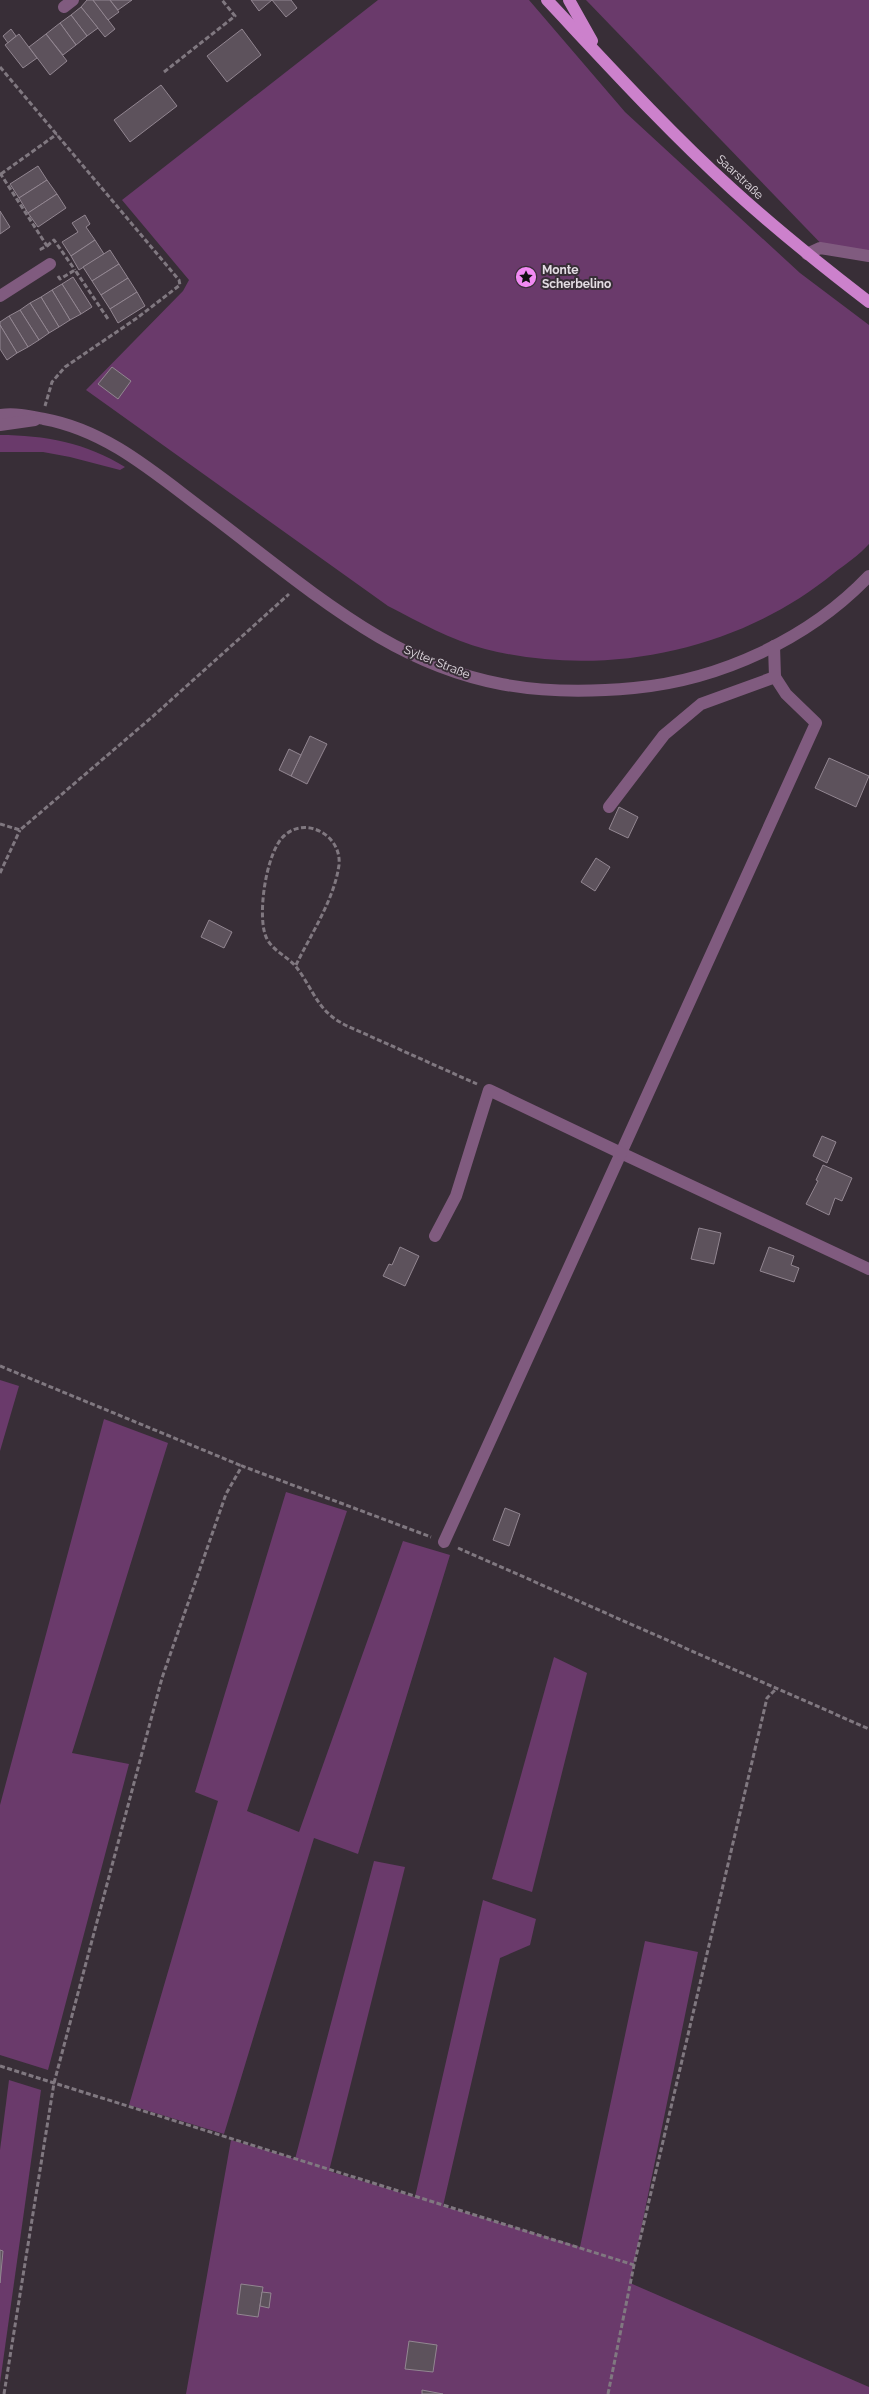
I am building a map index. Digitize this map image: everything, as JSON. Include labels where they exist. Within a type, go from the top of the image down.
[{"type":"main road","name":"Saarstraße","points":[[547,0],[603,60],[732,189],[807,254],[869,302]]},
{"type":"main road","name":"Saarstraße","points":[[569,0],[603,60]]},
{"type":"street","points":[[807,254],[820,248],[869,256]]},
{"type":"street","points":[[0,296],[50,264]]},
{"type":"street","name":"Sylter Straße","points":[[0,415],[25,414],[76,426],[128,453],[300,583],[380,637],[427,660],[480,680],[528,689],[593,692],[656,686],[678,682],[726,667],[774,646],[824,616],[869,576]]},
{"type":"street","name":"Sylter Straße","points":[[0,425],[42,418]]},
{"type":"street","points":[[444,1542],[816,723],[790,698],[775,677],[774,646]]},
{"type":"street","points":[[609,807],[664,735],[700,704],[775,677]]},
{"type":"street","points":[[435,1236],[456,1196],[489,1090],[869,1269]]},
{"type":"path","points":[[164,72],[235,16],[222,0]]},
{"type":"path","points":[[0,67],[179,280],[180,285],[137,318],[65,367],[52,382],[42,418]]},
{"type":"path","points":[[1,174],[57,134]]},
{"type":"path","points":[[0,873],[20,830],[151,718],[300,583]]},
{"type":"path","points":[[0,824],[20,830]]},
{"type":"path","points":[[296,965],[334,887],[339,864],[338,848],[328,835],[315,830],[298,828],[285,835],[272,855],[261,911],[267,940],[278,953],[296,965],[328,1014],[345,1025],[489,1090]]},
{"type":"path","points":[[0,1366],[242,1466],[444,1542],[869,1729]]},
{"type":"path","points":[[4,2394],[54,2084],[162,1678],[226,1494],[242,1466]]},
{"type":"path","points":[[608,2394],[634,2264],[767,1698],[777,1688]]},
{"type":"path","points":[[0,2066],[634,2264]]},
{"type":"shaded area","points":[[378,0],[529,0],[625,112],[800,273],[869,325],[869,544],[861,552],[797,600],[756,622],[713,639],[668,651],[623,659],[576,661],[530,658],[485,649],[448,636],[388,606],[86,390],[183,291],[189,280],[122,200]]},
{"type":"shaded area","points":[[586,0],[869,0],[869,254],[832,255]]},
{"type":"shaded area","points":[[0,435],[16,435],[65,442],[96,452],[125,467],[120,470],[43,452],[0,452]]},
{"type":"shaded area","points":[[0,1380],[19,1386],[0,1451]]},
{"type":"shaded area","points":[[104,1419],[168,1443],[72,1753],[129,1764],[48,2070],[0,2055],[0,1805]]},
{"type":"shaded area","points":[[286,1492],[347,1511],[247,1811],[299,1832],[403,1541],[450,1555],[358,1854],[314,1838],[224,2134],[129,2105],[218,1801],[195,1792]]},
{"type":"shaded area","points":[[554,1657],[587,1673],[532,1892],[492,1879]]},
{"type":"shaded area","points":[[374,1861],[405,1867],[329,2171],[415,2197],[483,1900],[536,1919],[530,1945],[500,1958],[443,2206],[580,2247],[645,1941],[698,1952],[630,2283],[869,2387],[869,2394],[186,2394],[231,2140],[295,2159]]},
{"type":"shaded area","points":[[9,2080],[41,2090],[0,2383],[0,2150]]},
{"type":"building","points":[[87,0],[93,0],[115,29],[105,37],[81,7]]},
{"type":"building","points":[[93,0],[110,0],[119,12],[108,20]]},
{"type":"building","points":[[110,0],[132,0],[118,10]]},
{"type":"building","points":[[251,0],[272,0],[259,11]]},
{"type":"building","points":[[272,0],[291,0],[297,8],[286,17]]},
{"type":"building","points":[[81,7],[98,28],[87,36],[71,15]]},
{"type":"building","points":[[71,15],[87,36],[76,45],[60,23]]},
{"type":"building","points":[[60,23],[76,45],[63,55],[46,34]]},
{"type":"building","points":[[11,29],[16,36],[8,43],[3,36]]},
{"type":"building","points":[[242,29],[261,55],[227,82],[207,56]]},
{"type":"building","points":[[19,34],[37,58],[23,68],[5,45]]},
{"type":"building","points":[[46,34],[67,61],[50,75],[29,47]]},
{"type":"building","points":[[161,85],[177,106],[130,142],[114,120]]},
{"type":"building","points":[[38,166],[47,180],[19,198],[10,184]]},
{"type":"building","points":[[47,180],[57,194],[28,213],[19,198]]},
{"type":"building","points":[[57,194],[66,208],[38,227],[28,213]]},
{"type":"building","points":[[0,211],[10,227],[0,234]]},
{"type":"building","points":[[85,215],[90,224],[86,227],[95,240],[71,256],[62,242],[78,232],[72,223]]},
{"type":"building","points":[[95,240],[104,254],[79,270],[71,256]]},
{"type":"building","points":[[110,250],[119,264],[92,281],[83,267]]},
{"type":"building","points":[[119,264],[128,278],[101,295],[92,281]]},
{"type":"building","points":[[73,277],[92,307],[81,314],[62,284]]},
{"type":"building","points":[[128,278],[137,292],[110,309],[101,295]]},
{"type":"building","points":[[62,284],[81,314],[70,320],[52,290]]},
{"type":"building","points":[[52,290],[70,320],[59,327],[41,297]]},
{"type":"building","points":[[137,292],[145,306],[118,323],[110,309]]},
{"type":"building","points":[[41,297],[59,327],[49,333],[30,303]]},
{"type":"building","points":[[30,303],[49,333],[39,340],[20,310]]},
{"type":"building","points":[[20,310],[39,340],[28,347],[9,316]]},
{"type":"building","points":[[9,316],[28,347],[17,353],[0,325],[0,322]]},
{"type":"building","points":[[0,325],[17,353],[7,360],[0,349]]},
{"type":"building","points":[[112,367],[131,381],[118,399],[98,384]]},
{"type":"building","points":[[310,736],[327,744],[307,784],[291,776]]},
{"type":"building","points":[[289,749],[301,755],[291,776],[279,770]]},
{"type":"building","points":[[829,758],[869,776],[856,807],[815,788]]},
{"type":"building","points":[[619,807],[638,817],[628,838],[609,829]]},
{"type":"building","points":[[596,858],[610,867],[595,891],[581,882]]},
{"type":"building","points":[[209,920],[232,932],[224,948],[201,937]]},
{"type":"building","points":[[822,1136],[836,1142],[827,1163],[813,1156]]},
{"type":"building","points":[[823,1165],[852,1178],[842,1201],[835,1198],[829,1215],[806,1204],[818,1181],[816,1180]]},
{"type":"building","points":[[699,1228],[721,1233],[714,1264],[691,1259]]},
{"type":"building","points":[[400,1247],[419,1256],[405,1286],[383,1276],[389,1264],[392,1265]]},
{"type":"building","points":[[769,1247],[794,1256],[791,1265],[799,1268],[794,1282],[760,1271]]},
{"type":"building","points":[[505,1508],[520,1514],[509,1546],[493,1540]]},
{"type":"building","points":[[0,2250],[3,2251],[0,2283]]},
{"type":"building","points":[[241,2284],[263,2287],[258,2317],[237,2314]]},
{"type":"building","points":[[262,2292],[271,2293],[269,2308],[260,2306]]},
{"type":"building","points":[[409,2341],[437,2345],[433,2372],[405,2369]]},
{"type":"building","points":[[422,2390],[443,2394],[422,2394]]},
{"type":"place","name":"Monte Scherbelino","points":[[526,277]]}]
